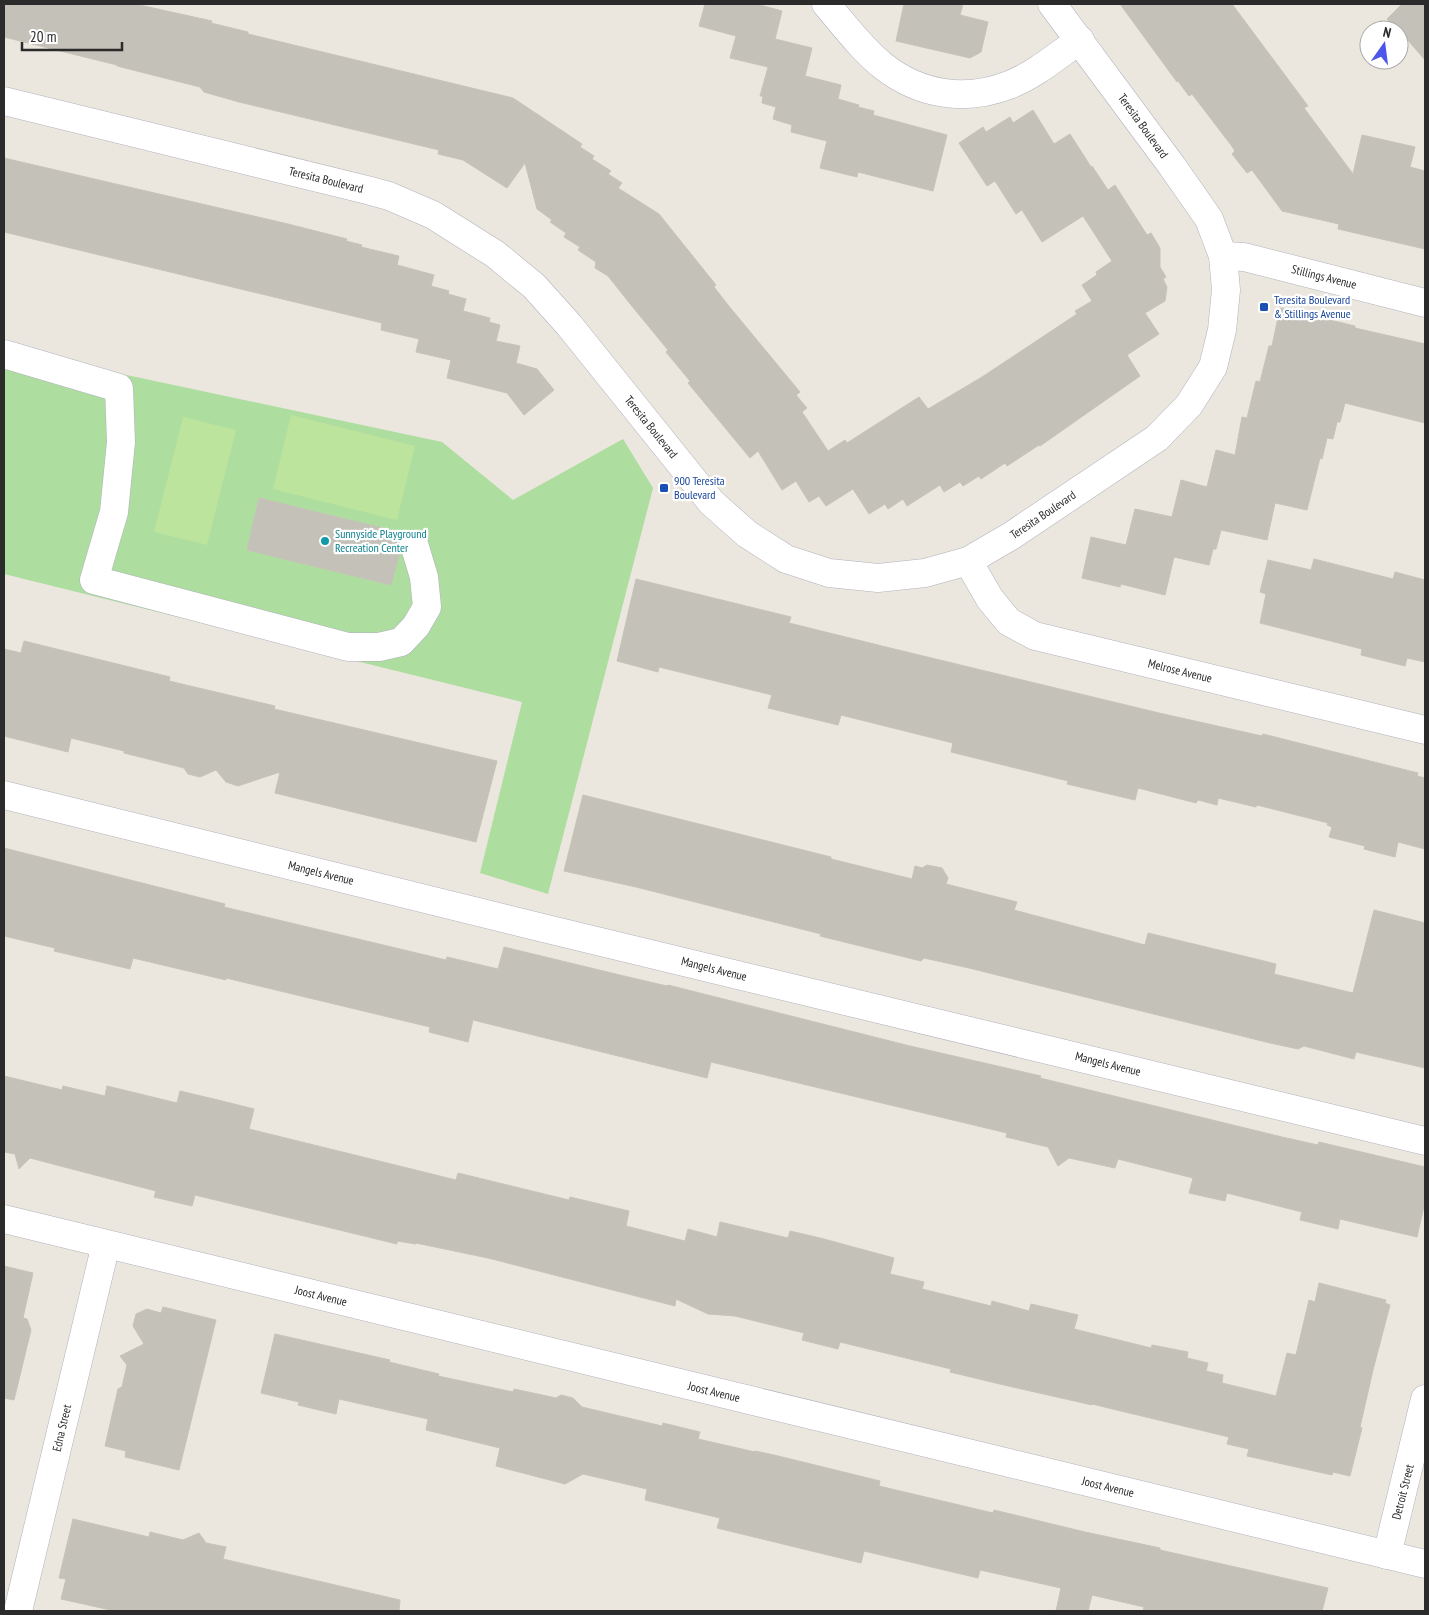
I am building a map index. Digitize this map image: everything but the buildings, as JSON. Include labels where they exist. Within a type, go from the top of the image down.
[{"type":"street","points":[[826,4],[857,40],[883,65],[908,82],[938,93],[969,95],[1009,86],[1035,71],[1080,40]]},
{"type":"street","name":"Teresita Boulevard","points":[[4,101],[367,190],[389,196],[433,215],[495,254],[534,286],[569,325],[711,502],[747,534],[786,559],[829,573],[878,578],[925,573],[968,561],[1012,536],[1157,438],[1189,406],[1213,367],[1222,330],[1226,290],[1223,256],[1209,219],[1190,190],[1052,4]]},
{"type":"street","name":"Stillings Avenue","points":[[1223,256],[1244,257],[1425,303]]},
{"type":"street","points":[[4,354],[119,388],[122,442],[114,512],[94,580],[348,647],[379,647],[401,642],[416,626],[427,607],[424,577],[414,544]]},
{"type":"street","name":"Melrose Avenue","points":[[968,561],[990,599],[1009,622],[1035,636],[1425,730]]},
{"type":"street","name":"Mangels Avenue","points":[[4,795],[543,928],[1425,1141]]},
{"type":"street","name":"Joost Avenue","points":[[4,1219],[1425,1564]]},
{"type":"street","name":"Edna Street","points":[[18,1611],[106,1244]]},
{"type":"street","name":"Detroit Street","points":[[1387,1556],[1425,1399]]},
{"type":"green space","points":[[4,349],[442,442],[513,500],[623,439],[653,488],[548,894],[480,873],[522,702],[4,574]]},
{"type":"green space","points":[[291,415],[415,446],[397,520],[273,489]]},
{"type":"green space","points":[[183,417],[236,430],[207,545],[154,532]]},
{"type":"place","name":"Teresita Boulevard & Stillings Avenue","points":[[1264,307]]},
{"type":"place","name":"900 Teresita Boulevard","points":[[664,488]]},
{"type":"place","name":"Sunnyside Playground Recreation Center","points":[[325,541]]}]
